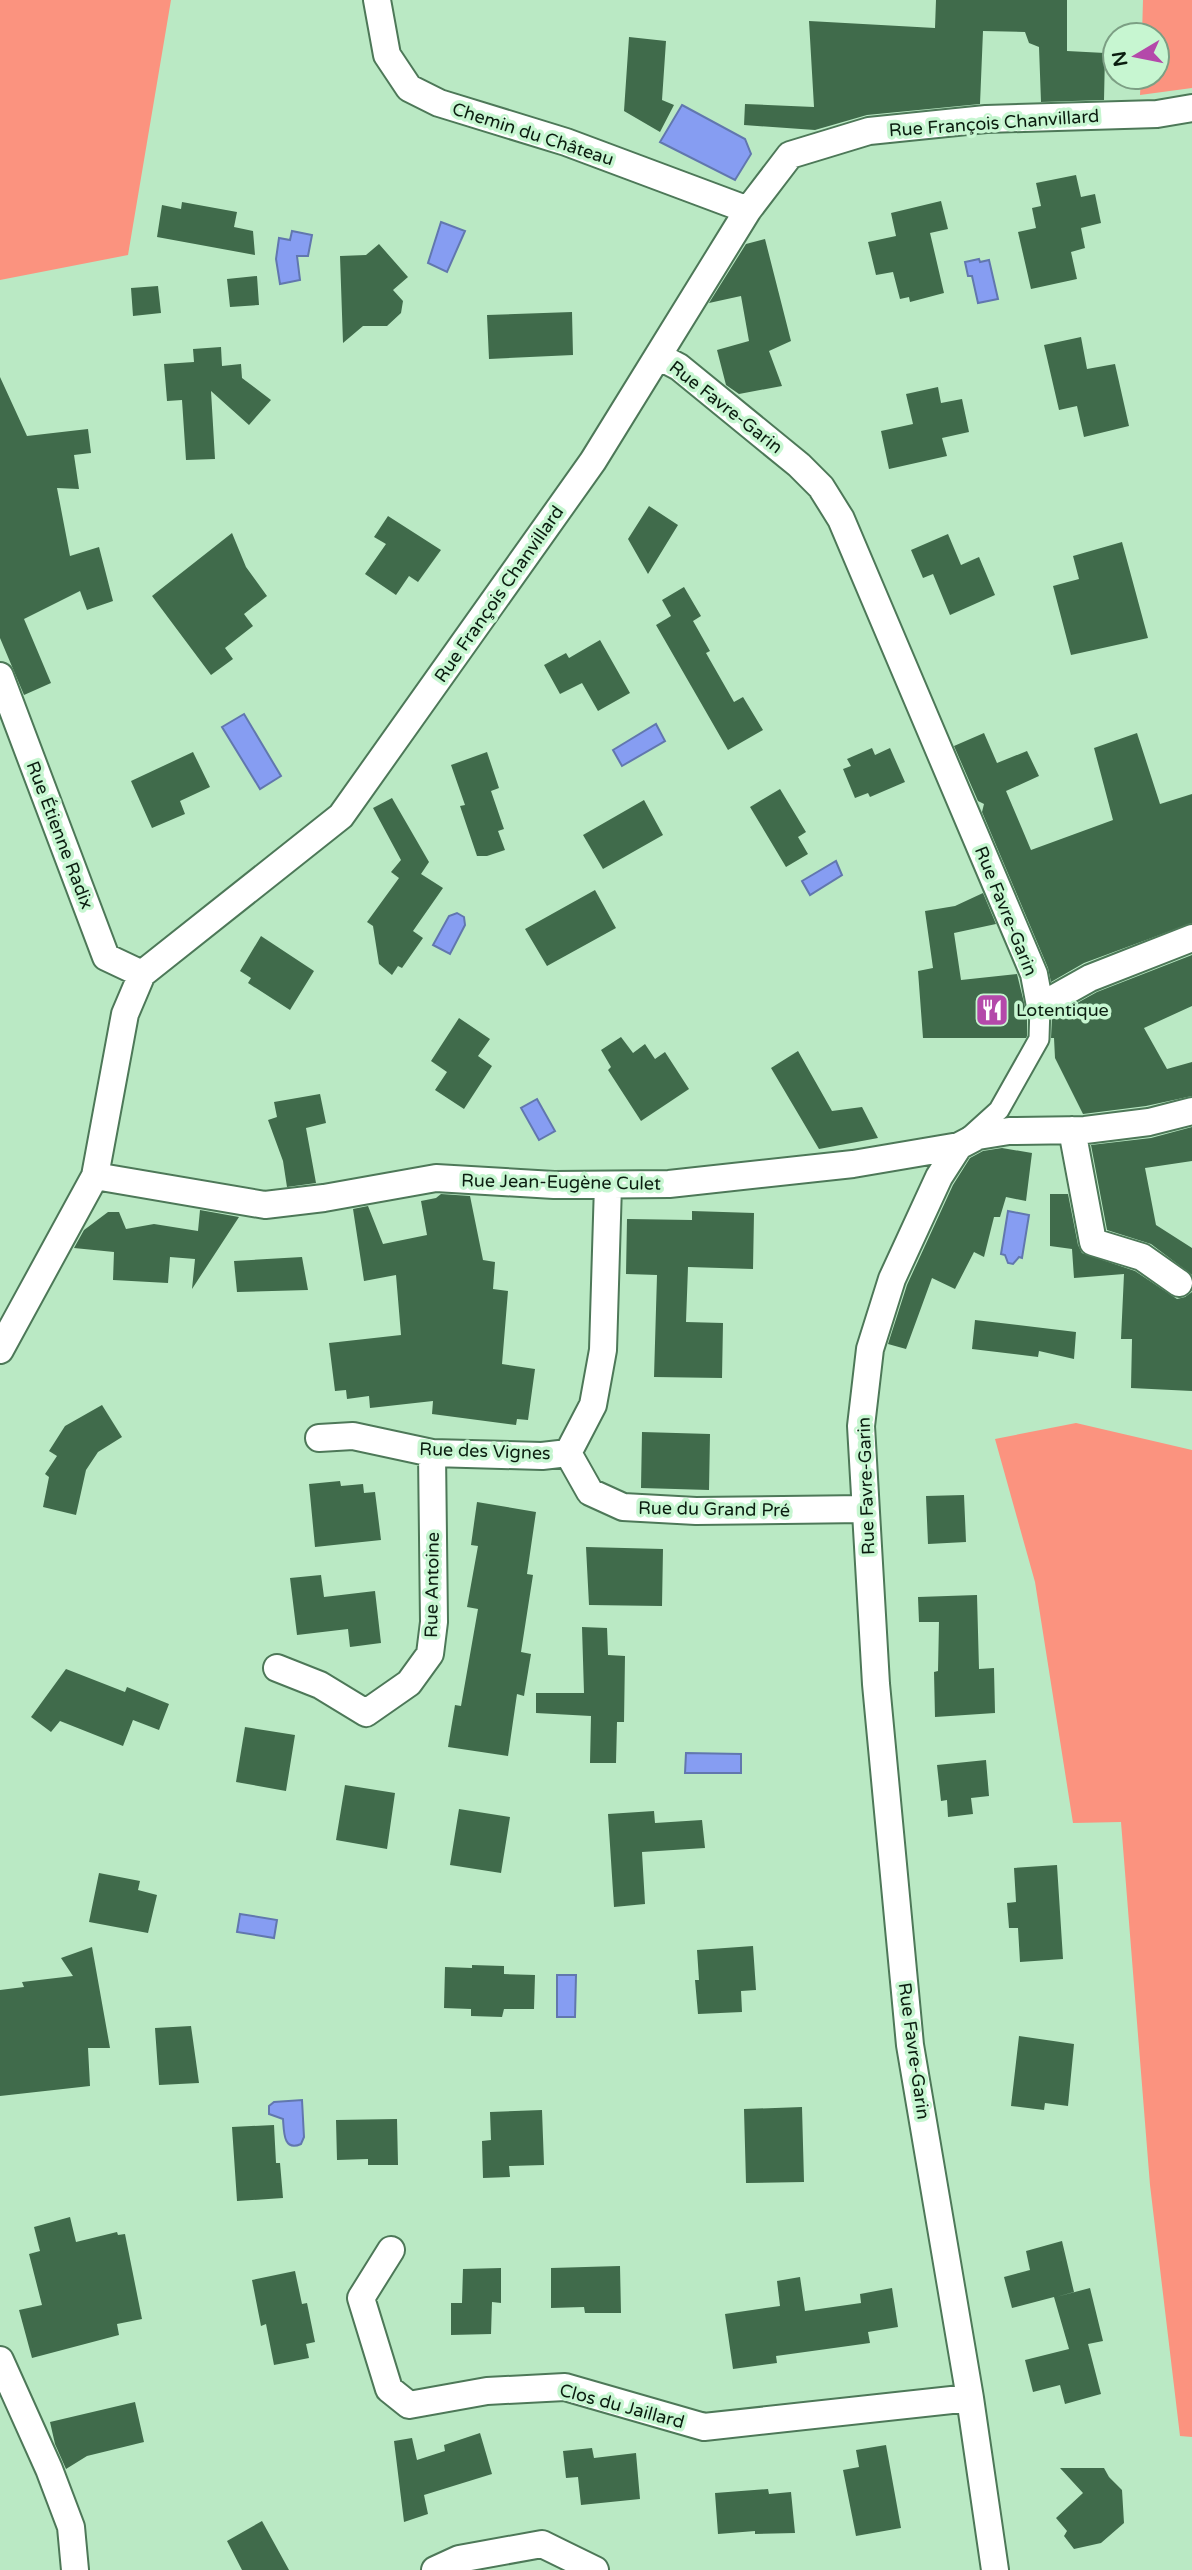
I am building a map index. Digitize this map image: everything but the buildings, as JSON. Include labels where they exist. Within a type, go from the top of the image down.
[{"type":"street","name":"Chemin du Château","points":[[377,0],[387,55],[408,88],[439,103],[566,142],[748,210]]},
{"type":"street","name":"Rue François Chanvillard","points":[[0,1350],[94,1176],[125,1014],[142,974],[341,816],[593,461],[748,210],[790,155],[869,131],[986,120],[1157,114],[1192,108]]},
{"type":"street","name":"Rue Favre-Garin","points":[[658,356],[679,367],[799,464],[821,487],[841,519],[1034,974],[1040,1006],[1039,1039],[999,1110],[959,1146],[939,1177],[892,1279],[870,1349],[861,1426],[876,1684],[910,2045],[970,2398],[995,2570]]},
{"type":"street","name":"Rue Étienne Radix","points":[[0,676],[106,957],[142,974]]},
{"type":"street","points":[[1040,1006],[1090,978],[1192,938]]},
{"type":"street","name":"Rue Jean-Eugène Culet","points":[[94,1176],[265,1205],[324,1198],[436,1178],[554,1185],[669,1184],[853,1164],[959,1146],[978,1136],[1009,1131],[1072,1130],[1149,1122],[1192,1111]]},
{"type":"street","points":[[1072,1130],[1093,1242],[1142,1257],[1179,1283]]},
{"type":"street","points":[[568,1453],[593,1405],[603,1350],[608,1185]]},
{"type":"street","name":"Rue des Vignes","points":[[319,1438],[353,1436],[432,1452],[542,1456],[568,1453]]},
{"type":"street","name":"Rue Antoine","points":[[277,1668],[320,1685],[366,1713],[410,1683],[430,1654],[434,1622],[432,1452]]},
{"type":"street","name":"Rue du Grand Pré","points":[[568,1453],[590,1492],[623,1507],[696,1511],[865,1509]]},
{"type":"street","name":"Clos du Jaillard","points":[[391,2250],[361,2298],[389,2389],[409,2405],[487,2391],[565,2387],[704,2427],[970,2398]]},
{"type":"street","points":[[0,2360],[49,2469],[71,2527],[75,2570]]},
{"type":"street","points":[[435,2570],[459,2559],[542,2544],[595,2570]]},
{"type":"shaded area","points":[[0,0],[171,0],[128,255],[0,280]]},
{"type":"shaded area","points":[[1143,0],[1192,0],[1192,88],[1171,91],[1171,21],[1142,21]]},
{"type":"shaded area","points":[[1140,91],[1170,91],[1140,95]]},
{"type":"shaded area","points":[[1076,1423],[1192,1450],[1192,2437],[1180,2436],[1150,2185],[1121,1822],[1073,1823],[1035,1582],[995,1439]]},
{"type":"water","points":[[682,105],[745,139],[751,154],[735,180],[660,142]]},
{"type":"water","points":[[441,222],[465,231],[447,272],[428,263]]},
{"type":"water","points":[[292,231],[312,235],[308,256],[297,256],[300,280],[280,284],[276,259],[279,238],[290,240]]},
{"type":"water","points":[[979,259],[980,262],[989,260],[998,299],[978,303],[972,276],[968,276],[965,262]]},
{"type":"water","points":[[244,714],[281,776],[260,789],[222,727]]},
{"type":"water","points":[[656,724],[665,741],[622,766],[613,750]]},
{"type":"water","points":[[836,861],[842,875],[810,895],[802,881]]},
{"type":"water","points":[[457,913],[464,917],[465,925],[450,954],[433,945],[449,916]]},
{"type":"water","points":[[537,1099],[555,1131],[539,1140],[521,1108]]},
{"type":"water","points":[[1008,1211],[1029,1215],[1022,1258],[1019,1257],[1013,1264],[1008,1263],[1005,1255],[1001,1254]]},
{"type":"water","points":[[686,1753],[741,1754],[741,1773],[685,1773]]},
{"type":"water","points":[[240,1914],[277,1920],[274,1938],[237,1932]]},
{"type":"water","points":[[557,1975],[576,1975],[575,2017],[557,2017]]},
{"type":"water","points":[[302,2100],[304,2137],[301,2144],[295,2146],[286,2139],[283,2119],[269,2114],[269,2106],[274,2102]]},
{"type":"place","name":"Lotentique","points":[[992,1010]]}]
